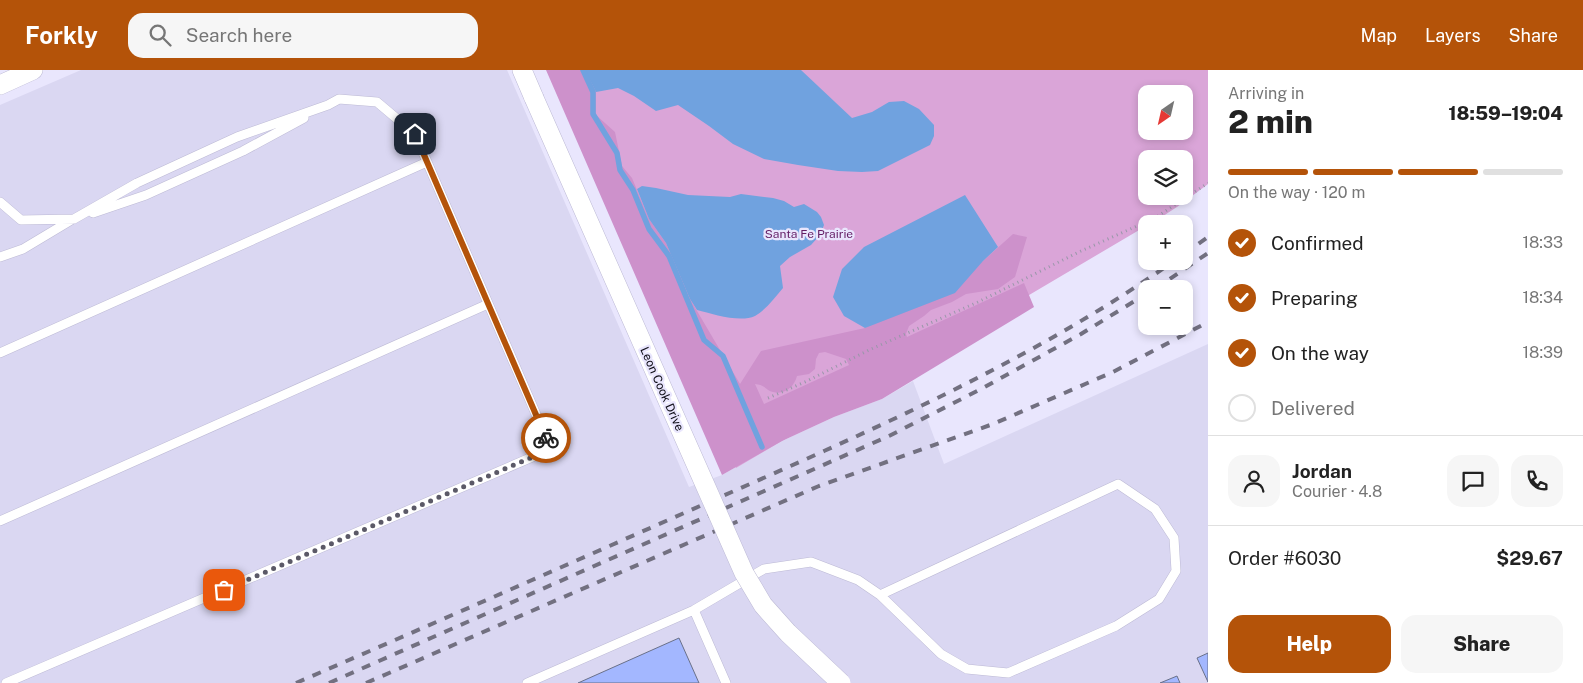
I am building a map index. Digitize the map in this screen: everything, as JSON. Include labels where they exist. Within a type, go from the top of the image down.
[{"type":"street","points":[[0,85],[34,70]]},
{"type":"street","name":"Leon Cook Drive","points":[[522,70],[744,573],[763,605],[788,633],[841,683]]},
{"type":"lane","points":[[0,202],[22,220],[74,219],[146,195],[243,151],[339,99],[377,102],[415,134],[551,449],[6,683]]},
{"type":"lane","points":[[0,257],[23,249],[137,183],[237,137],[328,105]]},
{"type":"lane","points":[[0,354],[427,162]]},
{"type":"lane","points":[[0,521],[488,304]]},
{"type":"lane","points":[[527,683],[694,610],[764,569],[811,562],[858,580],[880,595],[941,654],[966,668],[1008,673],[1116,626],[1159,599],[1176,572],[1174,538],[1154,509],[1118,484],[880,595]]},
{"type":"lane","points":[[694,610],[726,683]]},
{"type":"path","points":[[768,398],[869,350],[978,302],[1081,251],[1154,218],[1208,183]]},
{"type":"shaded area","points":[[81,70],[507,70],[689,487],[722,475],[782,441],[834,417],[882,399],[913,381],[944,464],[1208,344],[1208,683],[0,683],[0,105]]},
{"type":"shaded area","points":[[546,70],[585,70],[596,92],[596,115],[615,132],[622,166],[632,178],[649,219],[666,243],[690,299],[740,384],[761,351],[865,328],[983,261],[1013,234],[1027,237],[1015,277],[998,289],[966,294],[931,310],[909,326],[906,334],[907,337],[1024,283],[1034,307],[882,399],[834,417],[782,441],[722,475]],"holes":[[[825,352],[846,359],[849,365],[764,404],[755,384],[777,393],[785,391],[794,384],[797,376],[809,374],[815,369],[819,353]]]},
{"type":"green space","name":"Santa Fe Prairie","points":[[554,70],[1208,70],[1208,184],[1193,195],[1193,150],[1138,150],[1138,205],[1180,205],[1164,215],[1138,215],[1138,231],[736,468]]},
{"type":"water","points":[[585,70],[801,70],[852,118],[872,112],[889,102],[904,101],[919,109],[934,125],[934,136],[930,145],[878,171],[838,171],[764,159],[733,144],[678,105],[656,111],[618,88],[596,92]]},
{"type":"water","points":[[642,186],[688,195],[730,197],[741,194],[773,198],[784,201],[794,207],[804,204],[817,212],[824,225],[820,235],[811,245],[790,257],[780,266],[783,288],[763,310],[755,316],[742,319],[718,316],[697,310],[690,299],[666,243],[649,219],[637,189]]},
{"type":"water","points":[[965,195],[998,247],[955,293],[865,328],[844,316],[833,297],[842,269],[864,247]]},
{"type":"building","points":[[679,638],[699,683],[578,683]]},
{"type":"building","points":[[1208,653],[1208,682],[1197,658]]},
{"type":"building","points":[[1177,676],[1180,683],[1160,683]]},
{"type":"waterway","points":[[583,70],[593,92],[593,114],[617,153],[620,170],[633,190],[649,229],[669,256],[704,340],[723,356],[762,447]]},
{"type":"railway","points":[[1193,248],[1208,237]]},
{"type":"railway","points":[[1168,280],[1208,253]]},
{"type":"railway","points":[[296,683],[894,419],[952,391],[1065,330],[1160,270]]},
{"type":"railway","points":[[329,683],[889,436],[981,389],[1081,334],[1138,299]]},
{"type":"railway","points":[[366,683],[819,486],[993,424],[1113,372],[1208,322]]},
{"type":"way so far","points":[[224,590],[551,449],[546,438]]},
{"type":"route","points":[[415,134],[546,438]]}]
